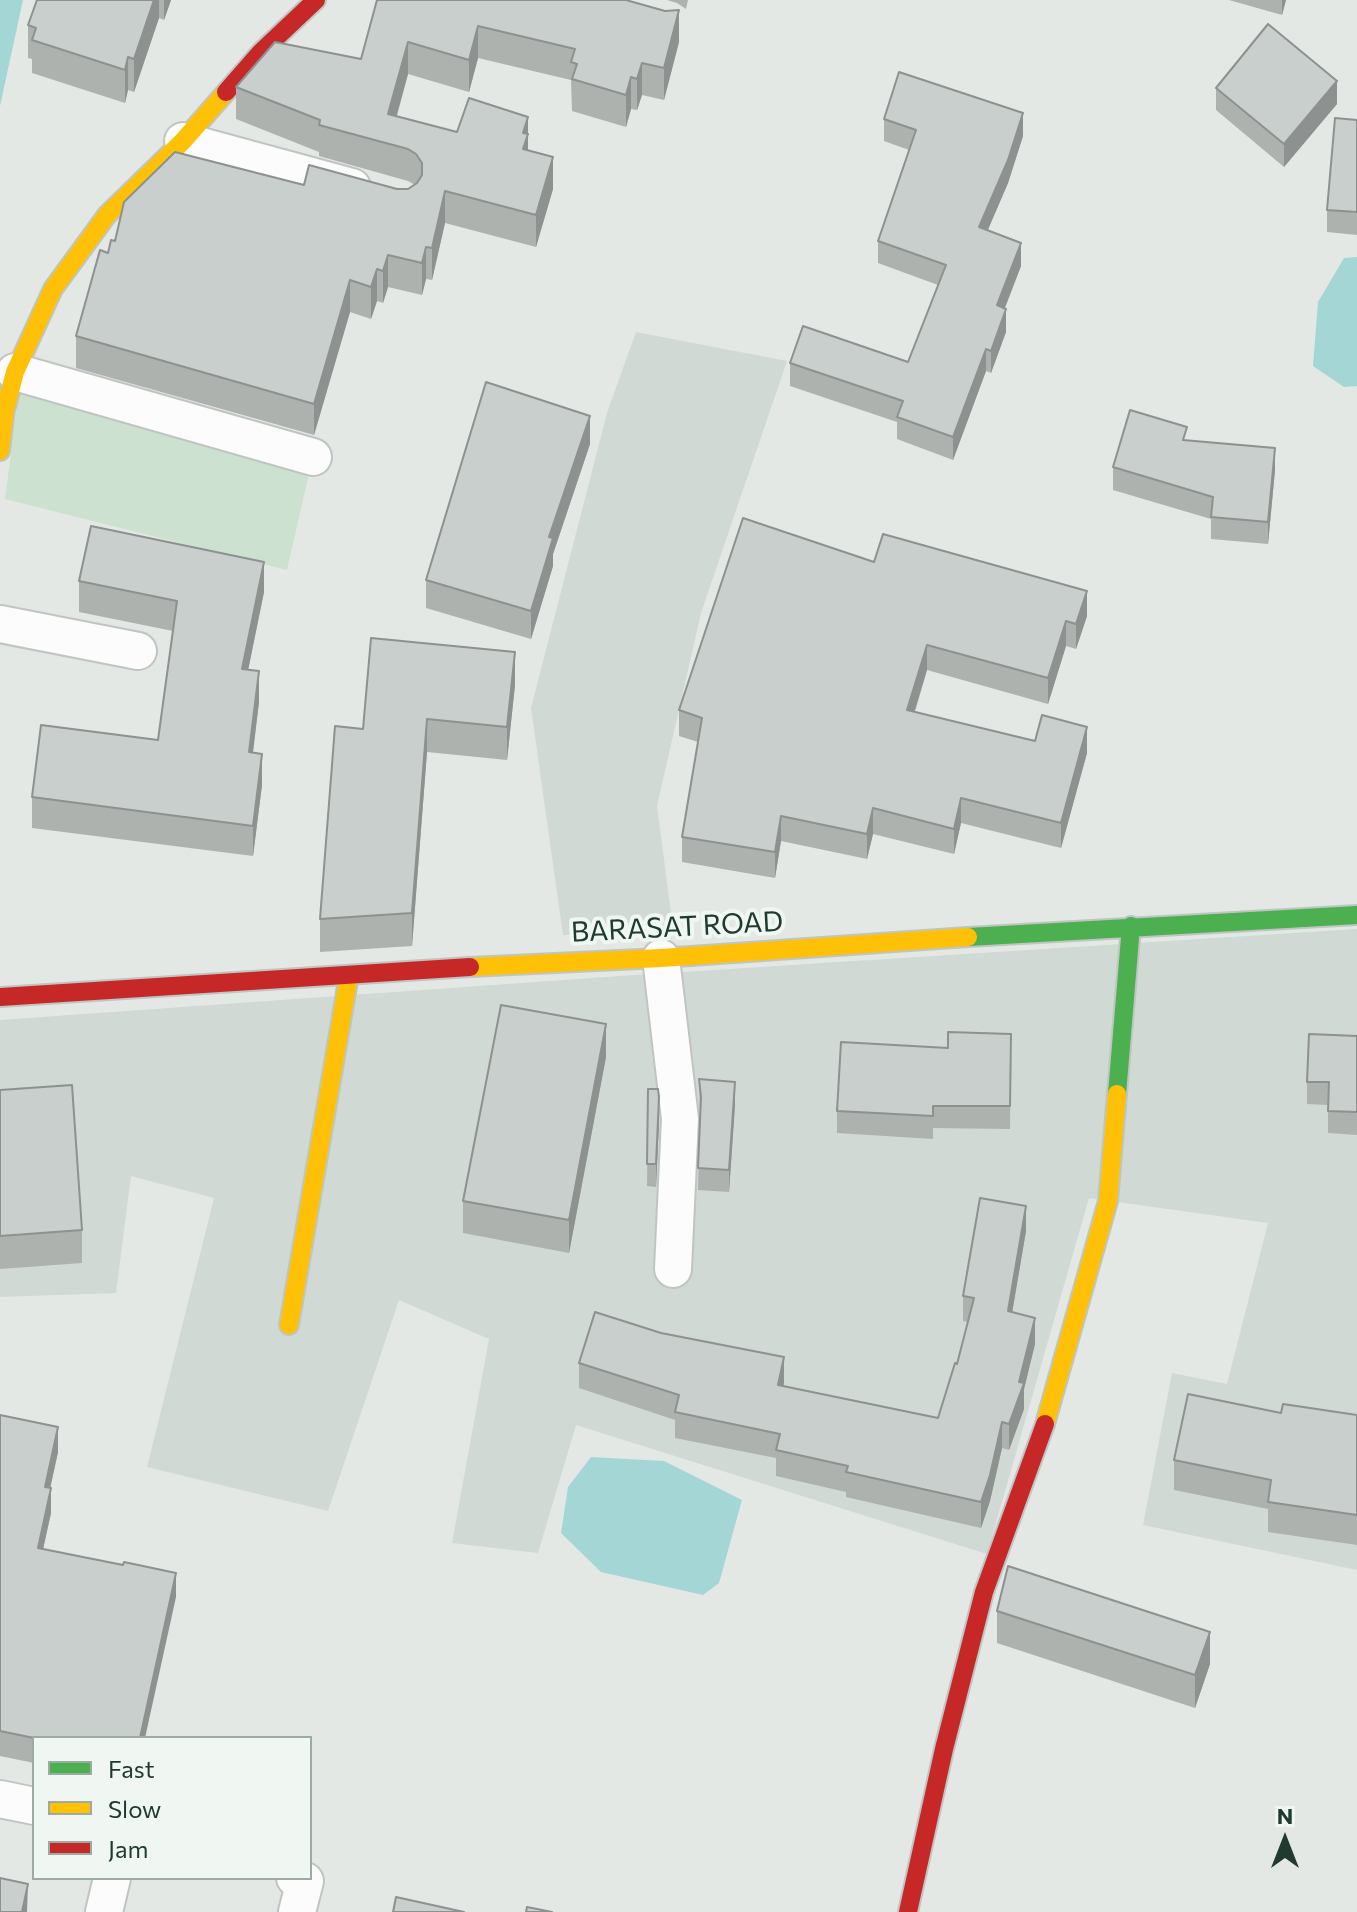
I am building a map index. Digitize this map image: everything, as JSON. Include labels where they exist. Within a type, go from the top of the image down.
[{"type":"street","points":[[0,451],[2,410],[15,372],[53,289],[107,215],[183,141],[261,52],[315,0]]},
{"type":"street","points":[[183,141],[388,197]]},
{"type":"street","points":[[15,372],[313,457]]},
{"type":"street","points":[[0,624],[138,651]]},
{"type":"street","name":"BARASAT ROAD","points":[[0,997],[661,958],[1131,926],[1357,915]]},
{"type":"street","points":[[908,1912],[944,1749],[984,1592],[1050,1409],[1108,1201],[1131,926]]},
{"type":"street","points":[[661,958],[680,1119],[673,1269]]},
{"type":"street","points":[[289,1325],[349,975]]},
{"type":"street","points":[[0,1799],[32,1806]]},
{"type":"street","points":[[104,1912],[112,1880]]},
{"type":"street","points":[[297,1912],[305,1881],[302,1880]]},
{"type":"shaded area","points":[[636,332],[787,361],[701,613],[657,806],[673,929],[563,935],[531,708],[607,413]]},
{"type":"shaded area","points":[[1357,929],[1357,1570],[1143,1525],[1172,1373],[1227,1384],[1268,1223],[1089,1198],[987,1554],[576,1425],[538,1553],[452,1543],[489,1339],[399,1300],[328,1511],[147,1467],[214,1198],[131,1176],[116,1293],[0,1297],[0,1020],[620,976]]},
{"type":"green space","points":[[19,391],[311,465],[287,570],[5,499]]},
{"type":"water","points":[[0,0],[23,0],[0,106]]},
{"type":"water","points":[[1357,257],[1357,386],[1344,387],[1313,366],[1318,302],[1344,258]]},
{"type":"water","points":[[591,1457],[664,1461],[742,1500],[719,1583],[703,1595],[601,1572],[561,1533],[568,1487]]},
{"type":"building","points":[[37,0],[154,0],[134,59],[128,57],[125,70],[32,40],[36,28],[28,25]]},
{"type":"building","points":[[377,0],[626,0],[665,11],[679,10],[664,68],[642,63],[637,79],[631,77],[626,95],[572,79],[577,64],[571,62],[575,49],[478,26],[469,60],[408,42],[388,114],[457,132],[469,98],[528,117],[523,133],[528,134],[523,149],[553,157],[536,215],[445,191],[432,248],[426,247],[422,263],[388,255],[383,271],[377,269],[371,287],[350,280],[314,404],[76,336],[100,250],[108,253],[111,240],[115,241],[124,202],[175,152],[304,185],[309,165],[397,189],[408,189],[417,183],[422,175],[422,163],[408,149],[319,125],[320,120],[236,87],[275,42],[361,59]]},
{"type":"building","points":[[1268,24],[1337,81],[1284,144],[1216,88]]},
{"type":"building","points":[[899,72],[1023,113],[1008,160],[979,227],[1021,243],[997,305],[1006,309],[991,351],[986,349],[953,437],[897,417],[903,401],[790,363],[803,326],[908,362],[946,265],[878,241],[916,130],[884,119]]},
{"type":"building","points":[[1335,118],[1357,120],[1357,212],[1327,210]]},
{"type":"building","points":[[486,382],[590,416],[549,537],[553,538],[531,611],[426,580]]},
{"type":"building","points":[[1130,410],[1187,427],[1183,440],[1275,448],[1268,522],[1211,517],[1213,497],[1113,467]]},
{"type":"building","points":[[743,518],[874,562],[883,534],[1087,591],[1076,624],[1066,621],[1048,678],[927,645],[907,710],[1035,741],[1042,715],[1087,727],[1061,823],[961,798],[954,829],[873,808],[867,834],[781,816],[775,852],[682,837],[702,718],[679,710]]},
{"type":"building","points":[[91,526],[264,562],[242,669],[259,671],[249,752],[262,754],[253,826],[32,797],[41,725],[158,740],[177,601],[79,581]]},
{"type":"building","points":[[371,638],[515,652],[507,727],[427,719],[412,913],[320,919],[335,726],[363,729]]},
{"type":"building","points":[[501,1005],[606,1024],[569,1220],[463,1201]]},
{"type":"building","points":[[948,1032],[1011,1034],[1010,1106],[933,1106],[933,1116],[837,1111],[841,1042],[948,1048]]},
{"type":"building","points":[[1309,1034],[1357,1036],[1357,1112],[1328,1111],[1329,1082],[1307,1082]]},
{"type":"building","points":[[699,1079],[735,1082],[729,1170],[698,1168]]},
{"type":"building","points":[[72,1085],[82,1230],[0,1236],[0,1090]]},
{"type":"building","points":[[648,1089],[658,1089],[659,1097],[656,1164],[647,1164]]},
{"type":"building","points":[[980,1198],[1026,1206],[1008,1311],[1035,1318],[1019,1382],[1024,1383],[1009,1424],[1002,1422],[981,1502],[846,1472],[848,1466],[776,1450],[780,1434],[675,1412],[679,1395],[579,1363],[595,1312],[661,1333],[784,1357],[778,1385],[938,1418],[957,1364],[974,1298],[963,1296]]},
{"type":"building","points":[[1188,1394],[1281,1413],[1283,1404],[1357,1415],[1357,1515],[1268,1502],[1271,1480],[1174,1460]]},
{"type":"building","points":[[0,1415],[58,1427],[45,1487],[51,1488],[38,1548],[176,1573],[140,1736],[32,1738],[0,1731]]},
{"type":"building","points":[[1008,1566],[1210,1632],[1195,1675],[997,1611]]},
{"type":"building","points":[[0,1878],[28,1884],[22,1912],[0,1912]]},
{"type":"building","points":[[396,1897],[464,1912],[393,1912]]},
{"type":"building","points":[[527,1907],[552,1912],[526,1912]]},
{"type":"traffic: fast","points":[[968,937],[1357,915]]},
{"type":"traffic: fast","points":[[1117,1094],[1131,926]]},
{"type":"traffic: slow","points":[[0,451],[5,410],[15,372],[53,289],[107,215],[183,141],[226,92]]},
{"type":"traffic: slow","points":[[470,967],[661,958],[968,937]]},
{"type":"traffic: slow","points":[[289,1325],[349,975]]},
{"type":"traffic: slow","points":[[1045,1424],[1108,1201],[1117,1094]]},
{"type":"traffic: jam","points":[[226,92],[261,52],[316,0]]},
{"type":"traffic: jam","points":[[0,997],[470,967]]},
{"type":"traffic: jam","points":[[908,1912],[944,1749],[984,1592],[1045,1424]]}]
